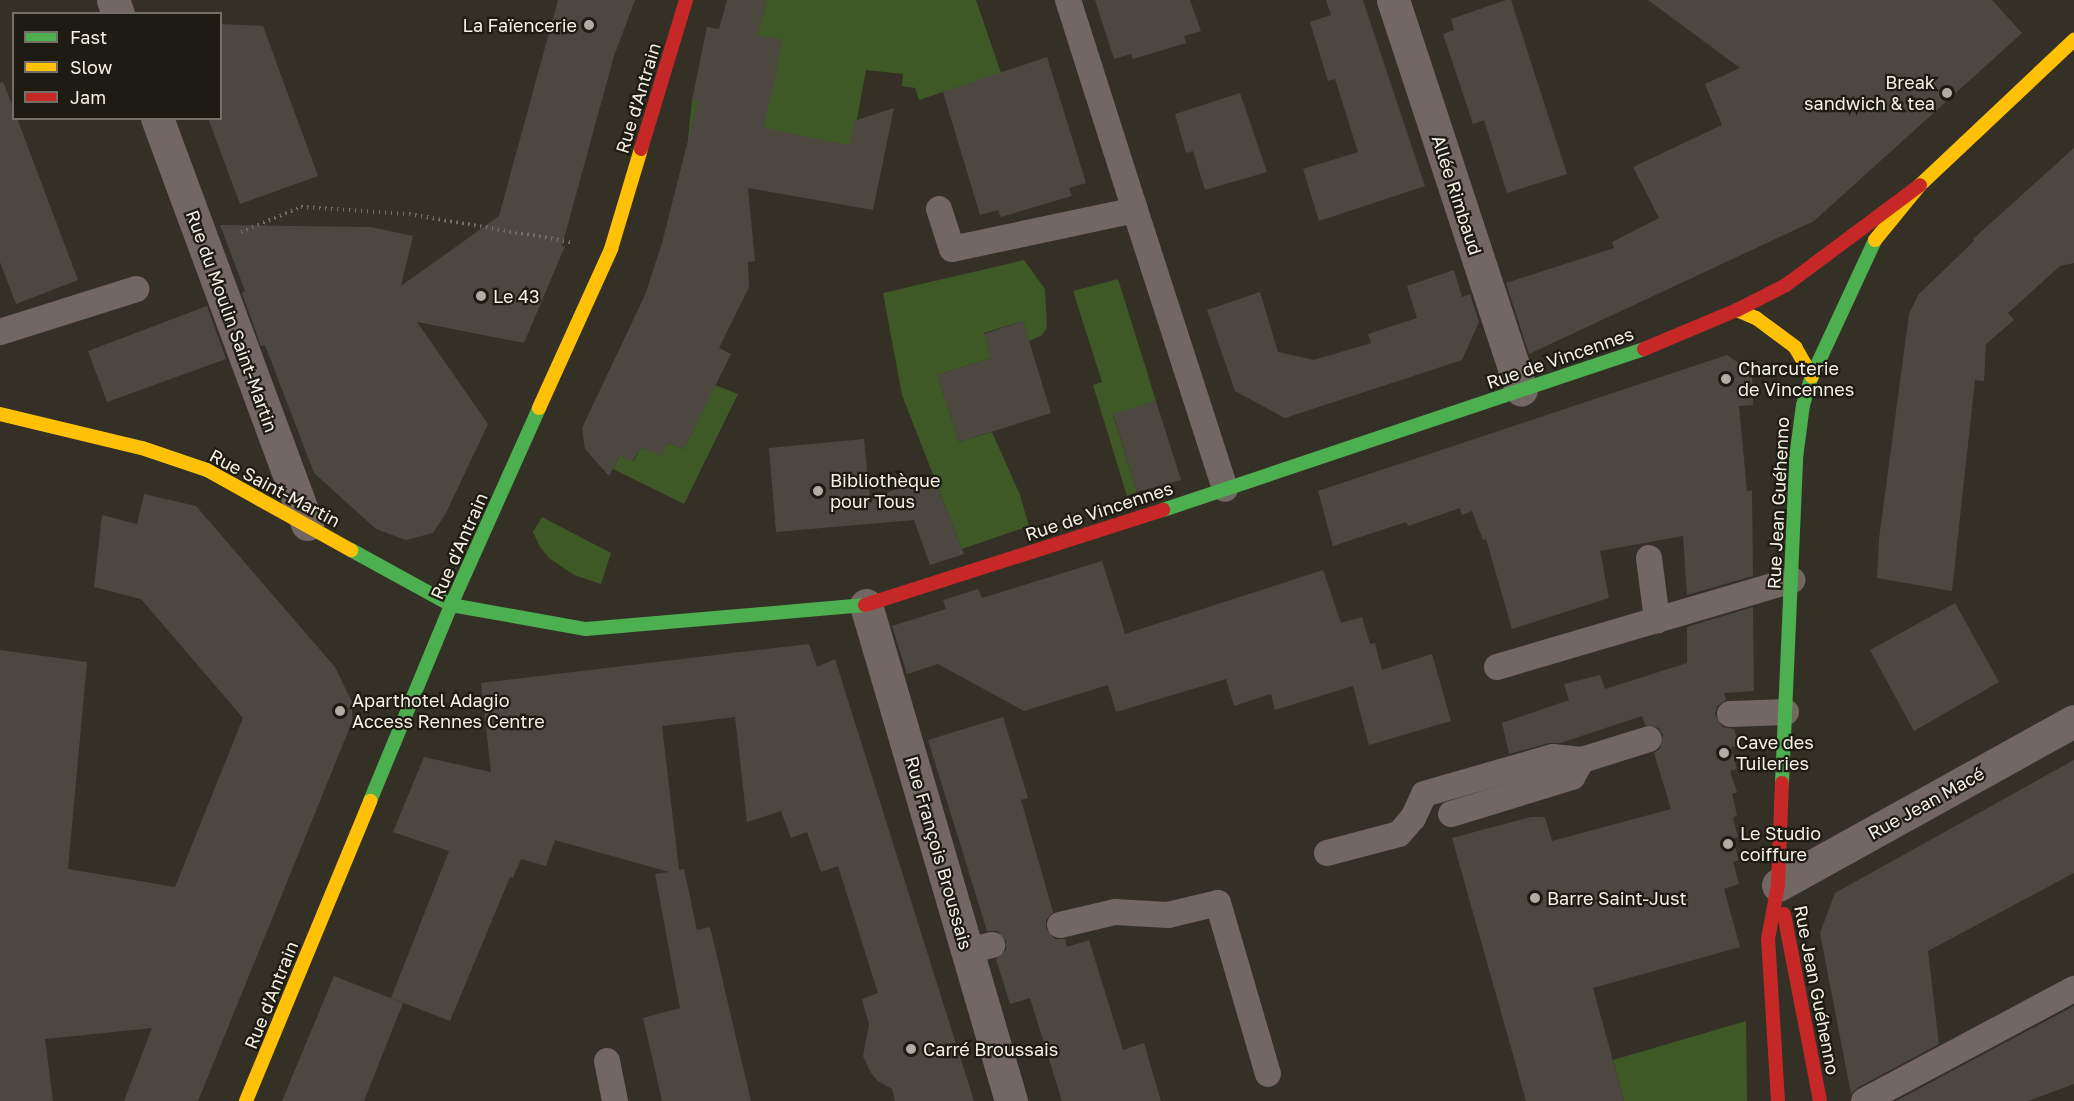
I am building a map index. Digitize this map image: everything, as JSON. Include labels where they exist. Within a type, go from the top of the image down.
[{"type":"main road","name":"Rue d'Antrain","points":[[246,1101],[452,604],[610,249],[686,0]]},
{"type":"main road","name":"Rue Jean Guéhenno","points":[[1778,1101],[1768,939],[1778,885],[1798,423],[1812,376],[1866,257],[1895,212],[1920,185],[2074,40]]},
{"type":"main road","name":"Rue de Vincennes","points":[[452,604],[485,614],[586,629],[866,605],[1225,489],[1655,345],[1737,310],[1805,272],[1920,185]]},
{"type":"main road","points":[[1737,310],[1756,318],[1795,347],[1812,376]]},
{"type":"main road","name":"Rue Saint-Martin","points":[[0,414],[142,448],[207,470],[308,524],[404,580],[452,604]]},
{"type":"main road","name":"Rue Jean Guéhenno","points":[[1778,885],[1820,1101]]},
{"type":"street","name":"Allée Rimbaud","points":[[1393,0],[1521,390]]},
{"type":"street","name":"Rue du Moulin Saint-Martin","points":[[158,120],[308,524]]},
{"type":"street","name":"Rue François Broussais","points":[[866,605],[980,948],[1011,1101]]},
{"type":"street","name":"Rue Jean Macé","points":[[1778,885],[2074,721]]},
{"type":"lane","points":[[1068,0],[1225,489]]},
{"type":"lane","points":[[939,209],[951,249],[1135,210]]},
{"type":"lane","points":[[0,332],[136,289]]},
{"type":"lane","points":[[1649,558],[1658,620]]},
{"type":"lane","points":[[1497,668],[1792,580]]},
{"type":"lane","points":[[1730,714],[1786,712]]},
{"type":"lane","points":[[1327,853],[1399,834],[1413,818],[1424,794],[1553,757],[1581,760],[1649,739]]},
{"type":"lane","points":[[1451,814],[1572,777],[1581,760]]},
{"type":"lane","points":[[1060,925],[1115,912],[1168,915],[1218,903],[1268,1074]]},
{"type":"lane","points":[[1864,1101],[2074,989]]},
{"type":"lane","points":[[607,1061],[615,1101]]},
{"type":"path","points":[[205,248],[301,207],[409,214],[610,249]]},
{"type":"green space","points":[[767,0],[976,0],[1001,73],[919,100],[915,88],[902,86],[903,74],[866,70],[852,146],[755,151],[688,139],[692,100],[729,105],[757,35]]},
{"type":"green space","points":[[1024,260],[1045,289],[1047,328],[1041,336],[1029,341],[1023,321],[984,333],[991,358],[937,375],[959,442],[992,432],[1020,495],[1029,526],[962,549],[902,395],[883,293]]},
{"type":"green space","points":[[1118,279],[1156,401],[1113,415],[1137,492],[1127,496],[1093,385],[1102,382],[1073,291]]},
{"type":"green space","points":[[715,385],[738,394],[684,504],[613,469],[620,455],[634,461],[641,447],[661,455],[668,443],[684,449]]},
{"type":"green space","points":[[542,517],[611,553],[601,584],[574,575],[549,558],[540,547],[533,532]]},
{"type":"green space","points":[[1746,1021],[1747,1101],[1624,1101],[1613,1060]]},
{"type":"building","points":[[558,0],[635,0],[614,56],[562,246],[565,246],[524,343],[417,322],[488,424],[446,513],[433,533],[406,540],[376,529],[314,473],[265,345],[261,346],[242,293],[245,291],[220,225],[371,227],[413,236],[401,286],[499,216]]},
{"type":"building","points":[[727,0],[767,0],[757,35],[783,40],[764,128],[849,145],[854,121],[894,108],[873,210],[748,188],[755,261],[748,262],[749,287],[719,348],[731,354],[684,449],[668,443],[661,456],[641,447],[633,461],[620,455],[609,476],[585,449],[582,428],[645,295],[662,243],[698,101],[692,100],[707,27],[719,29]]},
{"type":"building","points":[[1095,0],[1190,0],[1201,31],[1184,36],[1186,43],[1133,59],[1131,54],[1114,59]]},
{"type":"building","points":[[1326,0],[1363,0],[1425,186],[1319,221],[1303,169],[1358,152],[1335,79],[1328,81],[1310,22],[1331,15]]},
{"type":"building","points":[[1511,0],[1567,174],[1507,193],[1484,120],[1473,124],[1443,34],[1454,30],[1451,19]]},
{"type":"building","points":[[1648,0],[1992,0],[2022,33],[1814,221],[1529,354],[1506,283],[1614,248],[1612,242],[1659,218],[1633,167],[1722,125],[1705,84],[1740,68]]},
{"type":"building","points":[[222,24],[263,26],[318,176],[240,204],[209,120],[222,120]]},
{"type":"building","points":[[1047,57],[1086,183],[1069,188],[1072,196],[1001,217],[998,210],[980,215],[943,92]]},
{"type":"building","points":[[3,82],[12,104],[12,120],[18,120],[78,280],[16,304],[0,262],[0,83]]},
{"type":"building","points":[[1240,93],[1267,172],[1205,190],[1193,151],[1186,153],[1175,114]]},
{"type":"building","points":[[2074,148],[2074,263],[2060,266],[2008,313],[2014,320],[1986,344],[1984,381],[1975,380],[1952,591],[1877,578],[1879,539],[1909,314],[1918,295],[1974,241],[1973,239]]},
{"type":"building","points":[[1454,270],[1462,297],[1470,294],[1479,322],[1462,360],[1285,418],[1235,391],[1207,310],[1260,292],[1278,352],[1314,360],[1371,343],[1368,334],[1417,318],[1407,286]]},
{"type":"building","points":[[207,306],[226,359],[107,402],[88,351]]},
{"type":"building","points":[[1023,321],[1051,413],[959,442],[937,375],[991,358],[984,334]]},
{"type":"building","points":[[1727,355],[1752,372],[1753,405],[1739,406],[1747,491],[1752,490],[1753,576],[1687,595],[1683,536],[1600,551],[1609,598],[1512,629],[1486,539],[1483,540],[1472,511],[1462,515],[1460,508],[1408,526],[1406,522],[1333,546],[1318,491]]},
{"type":"building","points":[[1156,401],[1181,480],[1137,492],[1113,414]]},
{"type":"building","points":[[864,439],[870,499],[933,475],[964,554],[930,565],[914,520],[776,532],[769,448]]},
{"type":"building","points":[[144,494],[196,506],[335,667],[352,702],[352,722],[198,1101],[124,1101],[152,1028],[45,1039],[53,1101],[0,1101],[0,650],[87,662],[68,869],[175,887],[243,718],[141,599],[94,587],[102,515],[137,524]]},
{"type":"building","points":[[1102,561],[1125,634],[1323,570],[1341,623],[1362,617],[1370,644],[1375,643],[1382,670],[1432,654],[1451,721],[1369,745],[1353,686],[1275,710],[1271,694],[1234,706],[1226,679],[1116,712],[1108,685],[1024,711],[938,664],[907,674],[892,626],[946,609],[943,600],[978,589],[982,598]]},
{"type":"building","points":[[1955,603],[1999,682],[1914,731],[1870,650]]},
{"type":"building","name":"Barre Saint-Just","points":[[1753,607],[1754,691],[1724,693],[1726,700],[1717,706],[1715,714],[1722,727],[1734,729],[1739,746],[1731,747],[1737,769],[1730,771],[1737,792],[1732,794],[1737,815],[1733,818],[1738,837],[1733,839],[1739,860],[1733,862],[1739,884],[1724,889],[1740,947],[1593,988],[1624,1101],[1526,1101],[1452,838],[1531,817],[1545,817],[1552,841],[1671,809],[1654,753],[1660,749],[1663,735],[1659,728],[1645,725],[1642,716],[1560,743],[1549,743],[1509,754],[1502,723],[1569,700],[1564,684],[1600,675],[1605,689],[1687,663],[1687,627]]},
{"type":"building","points":[[809,644],[817,667],[835,659],[974,1101],[895,1101],[892,1089],[878,1081],[871,1073],[863,1056],[869,1025],[862,999],[878,993],[838,866],[821,872],[807,832],[791,838],[781,811],[747,822],[735,717],[662,726],[679,870],[684,869],[697,930],[710,927],[751,1101],[662,1101],[643,1018],[680,1008],[655,874],[669,872],[555,840],[546,866],[521,859],[513,878],[510,877],[450,1021],[391,998],[449,851],[393,832],[424,757],[491,772],[481,683]]},
{"type":"building","points":[[1003,717],[1028,798],[1021,800],[1053,912],[1046,920],[1046,929],[1055,939],[1065,939],[1067,947],[1089,940],[1123,1050],[1144,1043],[1161,1101],[1062,1101],[1030,998],[1010,1004],[996,959],[1006,950],[1006,941],[997,931],[987,931],[928,740]]},
{"type":"building","points":[[2074,760],[2074,873],[1928,951],[1939,1044],[1857,1088],[1851,1094],[1820,933],[1835,893]]},
{"type":"building","points":[[334,976],[403,1003],[364,1101],[282,1101]]},
{"type":"building","points":[[2074,1006],[2074,1084],[2028,1101],[1896,1101]]},
{"type":"traffic: fast","points":[[1782,783],[1796,458],[1803,405],[1812,376],[1875,240]]},
{"type":"traffic: fast","points":[[1163,510],[1644,349]]},
{"type":"traffic: fast","points":[[370,801],[451,605],[539,408]]},
{"type":"traffic: fast","points":[[351,550],[451,605],[586,629],[865,605]]},
{"type":"traffic: slow","points":[[1875,240],[1920,185],[2074,40]]},
{"type":"traffic: slow","points":[[539,408],[611,249],[641,149]]},
{"type":"traffic: slow","points":[[1737,310],[1756,318],[1795,347],[1812,376]]},
{"type":"traffic: slow","points":[[0,414],[142,448],[207,470],[351,550]]},
{"type":"traffic: slow","points":[[246,1101],[370,801]]},
{"type":"traffic: jam","points":[[641,149],[686,0]]},
{"type":"traffic: jam","points":[[1644,349],[1737,310],[1786,285],[1920,185]]},
{"type":"traffic: jam","points":[[865,605],[1163,510]]},
{"type":"traffic: jam","points":[[1778,1101],[1768,939],[1778,885],[1782,783]]},
{"type":"traffic: jam","points":[[1784,914],[1820,1101]]},
{"type":"place","name":"La Faïencerie","points":[[589,25]]},
{"type":"place","name":"Break sandwich & tea","points":[[1947,93]]},
{"type":"place","name":"Le 43","points":[[481,296]]},
{"type":"place","name":"Charcuterie de Vincennes","points":[[1726,379]]},
{"type":"place","name":"Bibliothèque pour Tous","points":[[818,491]]},
{"type":"place","name":"Aparthotel Adagio Access Rennes Centre","points":[[340,711]]},
{"type":"place","name":"Cave des Tuileries","points":[[1724,753]]},
{"type":"place","name":"Le Studio coiffure","points":[[1728,844]]},
{"type":"place","name":"Barre Saint-Just","points":[[1535,898]]},
{"type":"place","name":"Carré Broussais","points":[[911,1049]]}]
